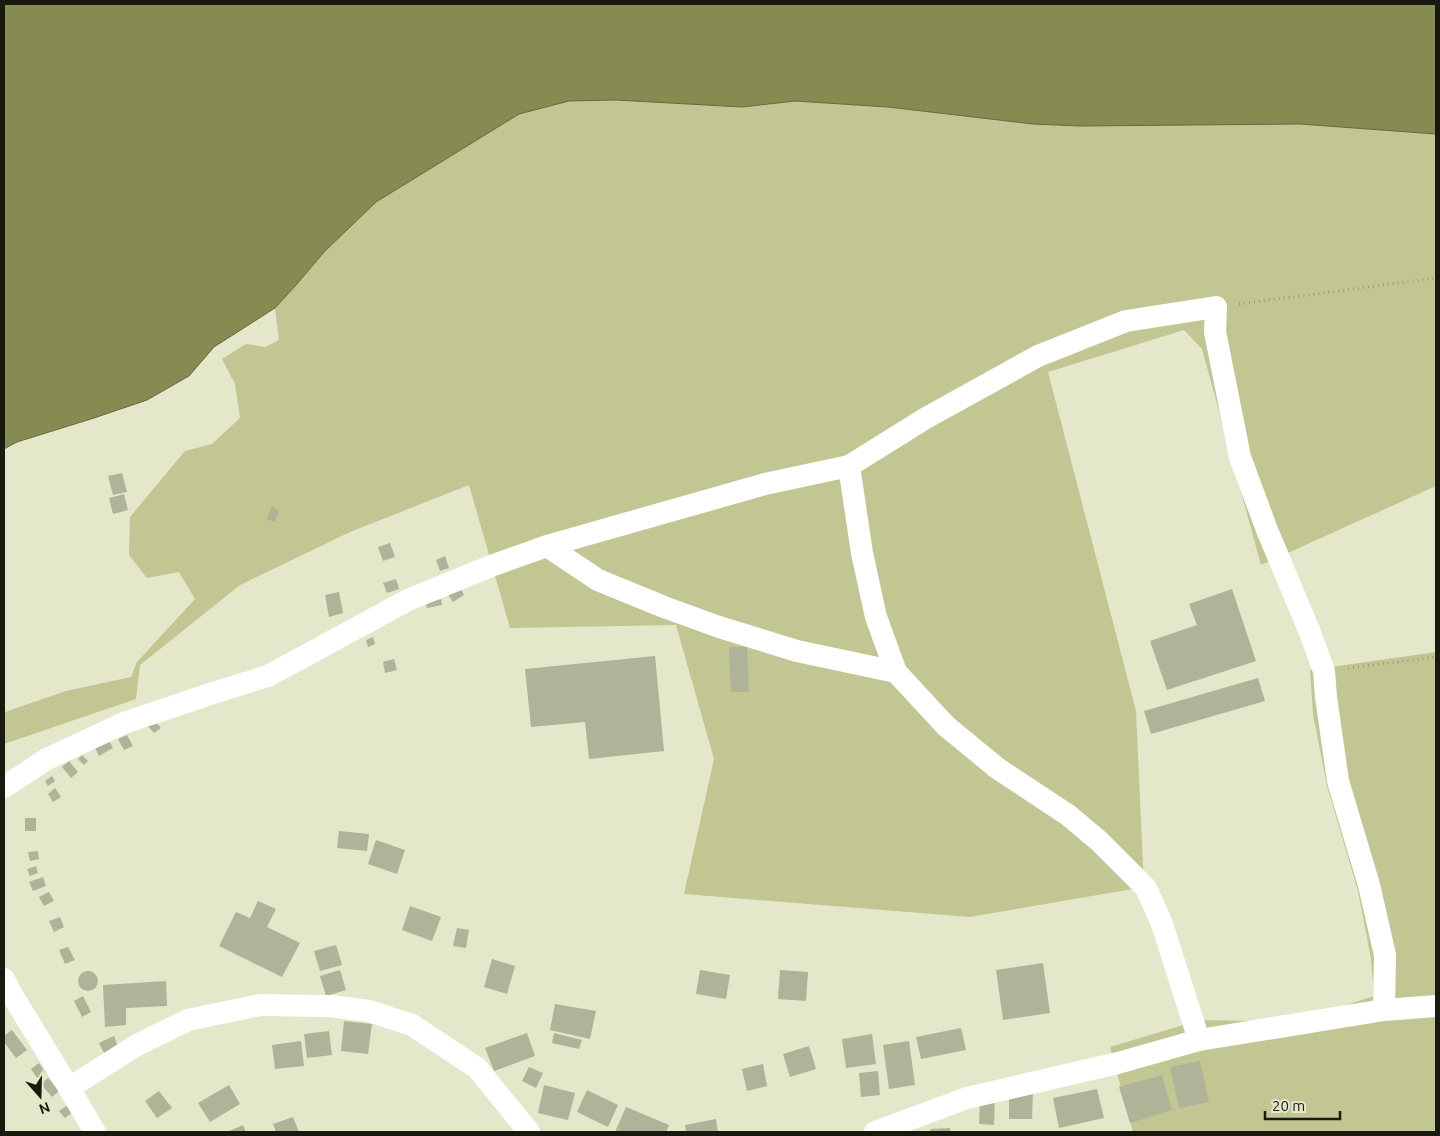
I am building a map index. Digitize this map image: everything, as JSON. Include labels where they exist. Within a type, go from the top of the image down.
[{"type":"street","points":[[4,787],[48,759],[124,723],[268,676],[408,600],[491,566],[547,546],[765,484],[849,466],[926,418],[1038,356],[1126,321],[1216,307],[1215,332],[1240,458],[1324,671],[1338,781],[1369,885],[1385,956],[1384,1010]]},
{"type":"street","points":[[849,466],[862,553],[876,616],[896,672],[946,726],[997,768],[1068,815],[1099,841],[1146,888],[1162,924],[1198,1040]]},
{"type":"street","points":[[547,546],[598,580],[710,624],[797,651],[896,672]]},
{"type":"street","points":[[4,979],[28,1023],[70,1088],[92,1131]]},
{"type":"street","points":[[70,1088],[137,1045],[188,1020],[260,1005],[330,1006],[369,1012],[412,1025],[478,1068],[529,1132]]},
{"type":"street","points":[[875,1132],[967,1098],[1118,1063],[1198,1040],[1384,1010],[1436,1006]]},
{"type":"path","points":[[1216,307],[1436,278]]},
{"type":"path","points":[[1324,671],[1436,657]]},
{"type":"shaded area","points":[[4,4],[1436,4],[1436,134],[1300,124],[1080,126],[1033,124],[888,107],[795,101],[742,107],[616,100],[569,101],[519,114],[376,202],[324,252],[275,308],[214,347],[189,376],[147,400],[17,442],[4,449]]},
{"type":"shaded area","points":[[616,100],[742,107],[795,101],[888,107],[1033,124],[1080,126],[1300,124],[1436,134],[1436,486],[1261,565],[1202,349],[1184,330],[1048,372],[1136,711],[1144,887],[970,917],[684,894],[714,759],[676,625],[510,628],[469,485],[350,532],[240,585],[140,665],[136,699],[4,744],[5,712],[66,691],[131,677],[137,662],[195,599],[179,572],[147,578],[129,555],[130,517],[185,451],[212,444],[240,418],[235,384],[222,359],[246,344],[265,347],[279,340],[275,308],[324,252],[376,202],[519,114],[569,101]]},
{"type":"shaded area","points":[[1436,652],[1436,1132],[1133,1132],[1110,1047],[1200,1020],[1252,1021],[1334,1009],[1374,996],[1371,959],[1358,891],[1327,786],[1313,714],[1310,670]]},
{"type":"building","points":[[122,473],[127,492],[113,495],[108,476]]},
{"type":"building","points":[[124,494],[128,510],[113,514],[109,498]]},
{"type":"building","points":[[271,507],[279,510],[275,522],[267,519]]},
{"type":"building","points":[[390,543],[395,557],[383,561],[378,547]]},
{"type":"building","points":[[445,556],[449,568],[440,571],[436,560]]},
{"type":"building","points":[[396,579],[399,589],[387,593],[383,583]]},
{"type":"building","points":[[460,587],[464,595],[453,602],[448,594]]},
{"type":"building","points":[[1232,589],[1256,661],[1167,690],[1150,641],[1197,625],[1189,604]]},
{"type":"building","points":[[339,592],[343,613],[329,617],[325,595]]},
{"type":"building","points":[[441,599],[442,605],[427,608],[425,602]]},
{"type":"building","points":[[373,637],[375,644],[368,647],[366,640]]},
{"type":"building","points":[[729,647],[747,647],[749,692],[731,692]]},
{"type":"building","points":[[655,656],[664,751],[589,759],[585,722],[531,727],[525,669]]},
{"type":"building","points":[[394,659],[397,670],[385,673],[383,662]]},
{"type":"building","points":[[1258,678],[1265,701],[1151,734],[1144,711]]},
{"type":"building","points":[[152,718],[161,728],[154,733],[145,723]]},
{"type":"building","points":[[127,735],[133,746],[124,750],[118,739]]},
{"type":"building","points":[[108,738],[113,748],[99,756],[94,746]]},
{"type":"building","points":[[82,755],[88,761],[84,765],[78,759]]},
{"type":"building","points":[[69,761],[78,772],[71,778],[62,767]]},
{"type":"building","points":[[52,776],[55,781],[48,786],[45,781]]},
{"type":"building","points":[[55,788],[61,797],[53,802],[48,794]]},
{"type":"building","points":[[25,818],[36,818],[36,831],[25,831]]},
{"type":"building","points":[[339,831],[369,834],[367,851],[337,848]]},
{"type":"building","points":[[376,840],[405,850],[397,874],[368,864]]},
{"type":"building","points":[[38,851],[39,859],[30,861],[28,852]]},
{"type":"building","points":[[36,866],[38,873],[30,876],[27,869]]},
{"type":"building","points":[[43,877],[46,886],[33,891],[29,882]]},
{"type":"building","points":[[49,892],[54,901],[44,906],[39,897]]},
{"type":"building","points":[[258,901],[276,909],[267,927],[300,943],[282,977],[219,946],[236,912],[250,918]]},
{"type":"building","points":[[410,906],[441,917],[432,941],[402,930]]},
{"type":"building","points":[[60,917],[64,927],[54,932],[49,921]]},
{"type":"building","points":[[457,928],[469,930],[466,948],[453,946]]},
{"type":"building","points":[[336,945],[342,965],[320,971],[314,951]]},
{"type":"building","points":[[68,947],[75,960],[65,964],[59,950]]},
{"type":"building","points":[[492,959],[515,966],[507,994],[484,987]]},
{"type":"building","points":[[1043,963],[1050,1013],[1003,1020],[996,970]]},
{"type":"building","points":[[340,970],[346,990],[326,996],[320,976]]},
{"type":"building","points":[[700,970],[730,975],[726,999],[696,994]]},
{"type":"building","points":[[780,970],[808,972],[806,1001],[778,999]]},
{"type":"building","points":[[84,971],[92,971],[98,977],[98,985],[92,991],[84,991],[78,985],[78,977]]},
{"type":"building","points":[[166,981],[167,1006],[126,1008],[126,1025],[105,1027],[103,985]]},
{"type":"building","points":[[83,996],[91,1012],[82,1017],[74,1001]]},
{"type":"building","points":[[555,1004],[596,1011],[590,1039],[550,1030]]},
{"type":"building","points":[[344,1021],[372,1024],[368,1054],[341,1051]]},
{"type":"building","points":[[961,1028],[966,1050],[921,1059],[916,1037]]},
{"type":"building","points":[[12,1030],[27,1050],[16,1058],[4,1042],[4,1036]]},
{"type":"building","points":[[329,1031],[332,1055],[307,1058],[304,1034]]},
{"type":"building","points":[[527,1033],[535,1056],[494,1071],[485,1048]]},
{"type":"building","points":[[554,1033],[582,1040],[579,1049],[552,1043]]},
{"type":"building","points":[[872,1034],[876,1064],[846,1068],[842,1039]]},
{"type":"building","points":[[114,1036],[118,1047],[104,1053],[99,1043]]},
{"type":"building","points":[[301,1041],[304,1066],[275,1069],[272,1045]]},
{"type":"building","points":[[909,1041],[915,1085],[889,1089],[883,1045]]},
{"type":"building","points":[[809,1046],[816,1069],[790,1077],[783,1054]]},
{"type":"building","points":[[1200,1061],[1209,1102],[1179,1108],[1170,1067]]},
{"type":"building","points":[[39,1063],[45,1072],[37,1078],[31,1069]]},
{"type":"building","points":[[763,1064],[767,1086],[747,1091],[742,1069]]},
{"type":"building","points":[[529,1067],[543,1073],[536,1088],[522,1081]]},
{"type":"building","points":[[878,1071],[880,1095],[861,1097],[859,1073]]},
{"type":"building","points":[[1162,1075],[1172,1110],[1130,1123],[1119,1087]]},
{"type":"building","points":[[48,1078],[59,1091],[52,1097],[41,1084]]},
{"type":"building","points":[[229,1085],[240,1104],[210,1122],[198,1103]]},
{"type":"building","points":[[544,1085],[575,1093],[568,1120],[538,1113]]},
{"type":"building","points":[[1097,1089],[1104,1118],[1059,1128],[1053,1098]]},
{"type":"building","points":[[587,1090],[618,1105],[608,1127],[577,1112]]},
{"type":"building","points":[[159,1091],[172,1108],[157,1118],[145,1101]]},
{"type":"building","points":[[1009,1093],[1033,1093],[1032,1119],[1009,1119]]},
{"type":"building","points":[[980,1097],[995,1097],[994,1125],[979,1124]]},
{"type":"building","points":[[68,1105],[73,1112],[65,1118],[59,1111]]},
{"type":"building","points":[[626,1107],[669,1125],[666,1132],[615,1132]]},
{"type":"building","points":[[293,1117],[299,1132],[276,1132],[273,1124]]},
{"type":"building","points":[[716,1119],[718,1132],[686,1132],[685,1125]]},
{"type":"building","points":[[243,1125],[246,1132],[227,1132]]},
{"type":"building","points":[[950,1128],[950,1132],[931,1132],[930,1129]]}]
